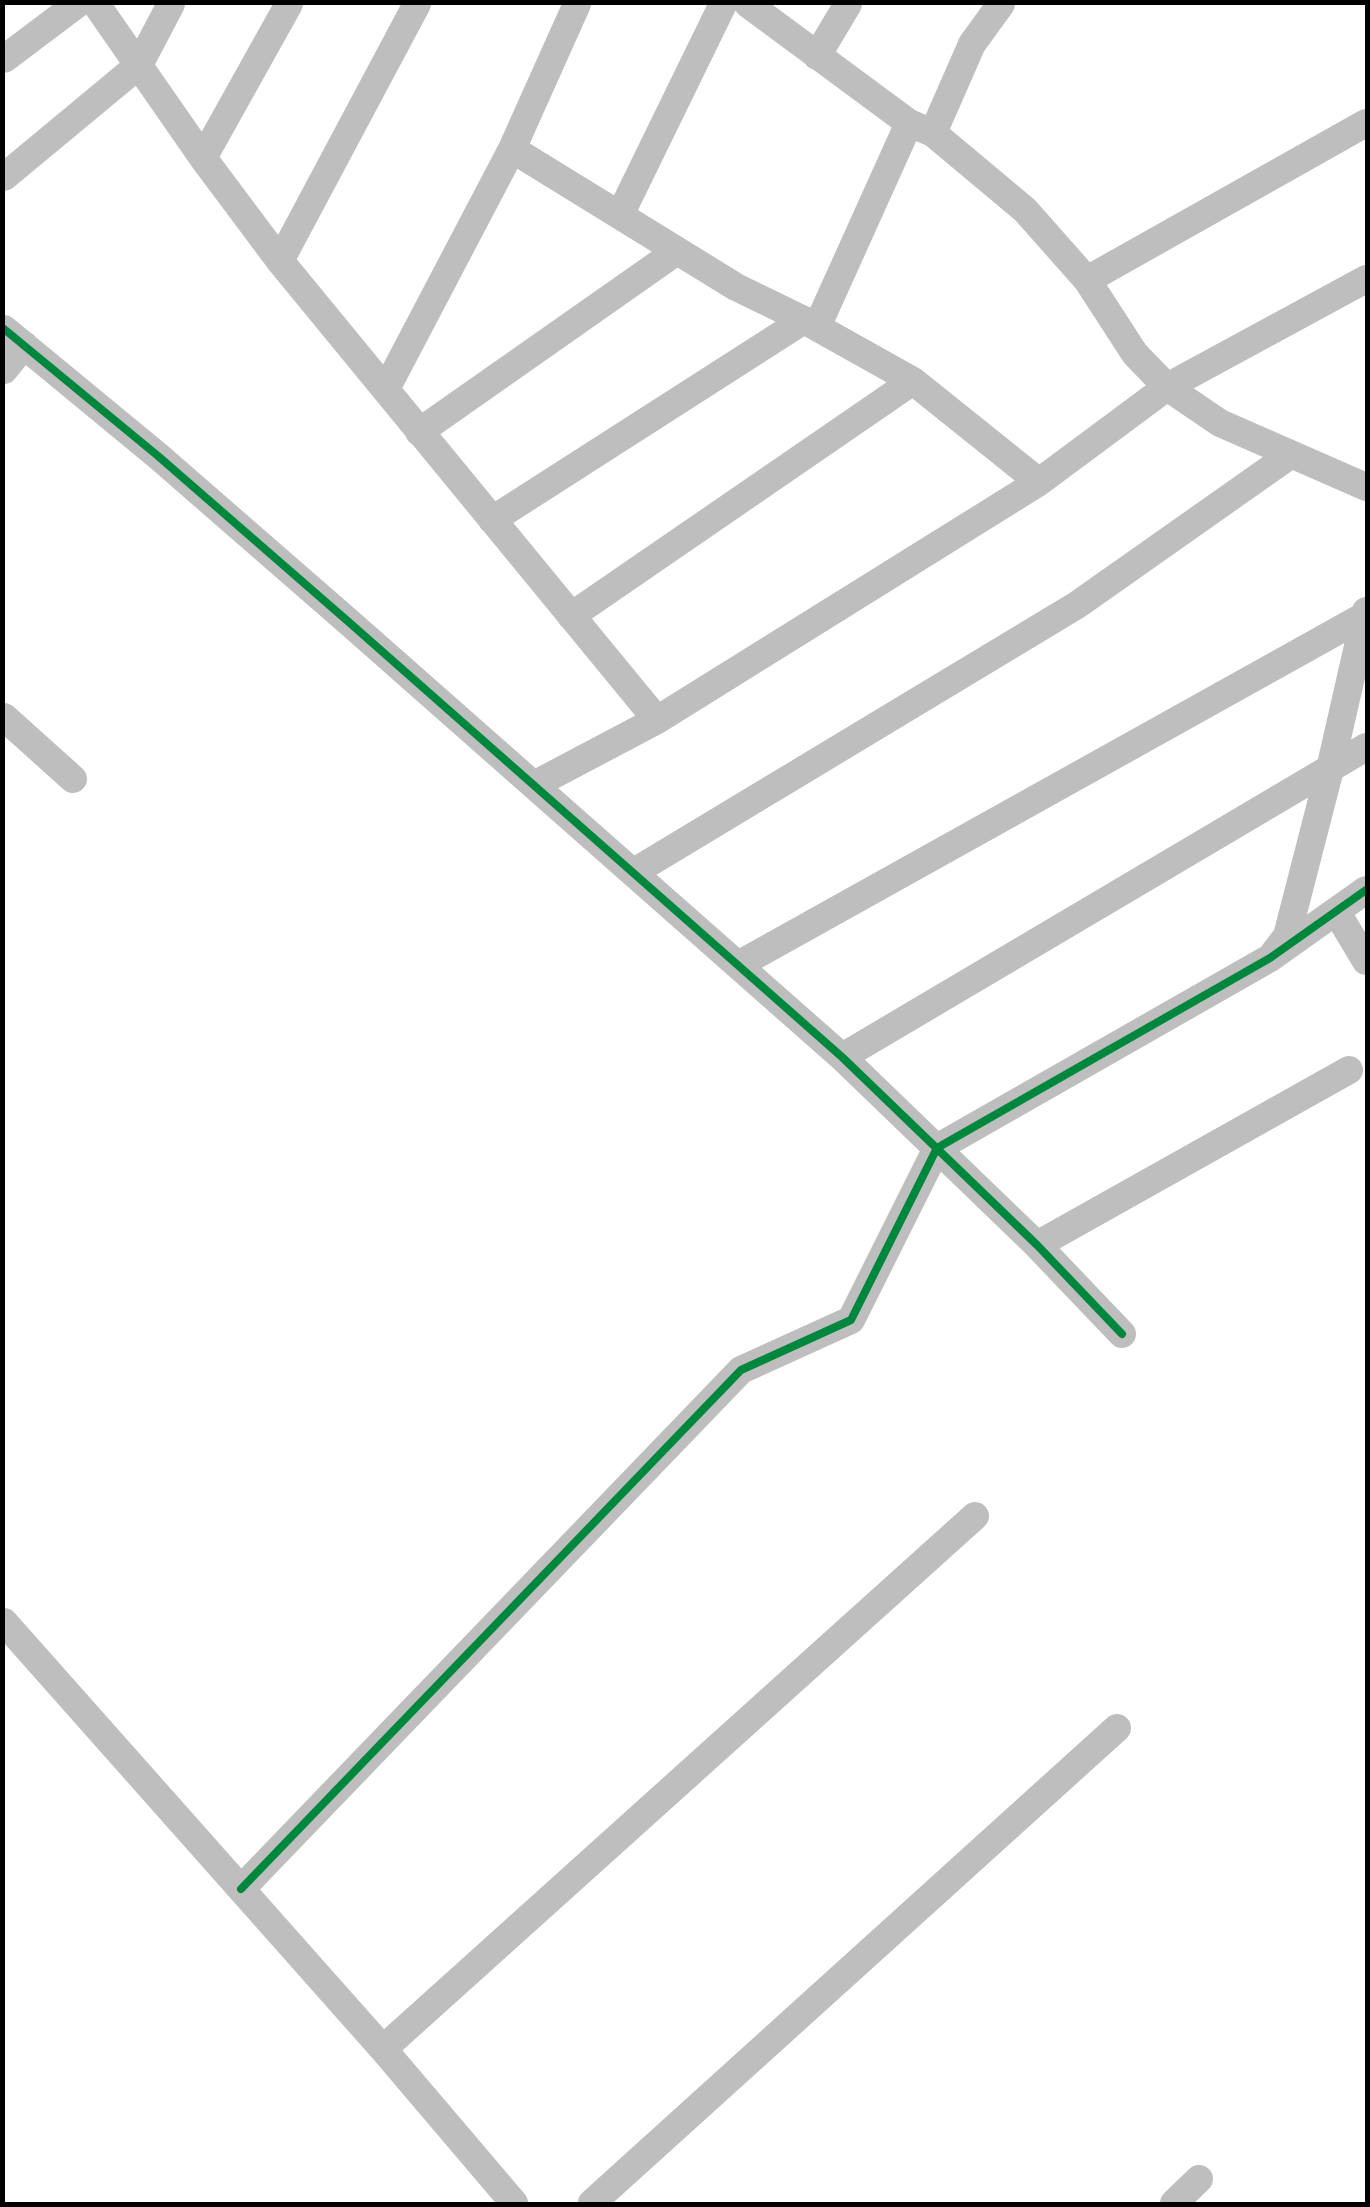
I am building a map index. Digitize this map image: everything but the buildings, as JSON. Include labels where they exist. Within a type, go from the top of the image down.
[{"type":"street","points":[[4,59],[77,4]]},
{"type":"street","points":[[96,4],[203,158],[280,261],[657,720]]},
{"type":"street","points":[[4,177],[139,65],[171,4]]},
{"type":"street","points":[[203,158],[289,4]]},
{"type":"street","points":[[280,261],[417,4]]},
{"type":"street","points":[[386,389],[512,149],[577,4]]},
{"type":"street","points":[[620,215],[722,4]]},
{"type":"street","points":[[748,4],[817,56],[921,128],[1024,210],[1087,280],[1135,354],[1167,387],[1220,423],[1366,487]]},
{"type":"street","points":[[817,56],[848,4]]},
{"type":"street","points":[[492,520],[810,323],[921,128],[972,44],[1001,4]]},
{"type":"street","points":[[1087,280],[1366,123]]},
{"type":"street","points":[[512,149],[736,287],[810,323],[913,381],[1039,482]]},
{"type":"street","points":[[419,432],[677,251]]},
{"type":"street","points":[[534,785],[657,720],[1039,482],[1167,387],[1366,279]]},
{"type":"street","points":[[4,370],[14,337],[158,456],[634,872],[842,1057],[1036,1245],[1122,1334]]},
{"type":"street","points":[[571,616],[913,381]]},
{"type":"street","points":[[634,872],[1077,605],[1290,455]]},
{"type":"street","points":[[1270,958],[1287,936],[1330,769],[1366,611]]},
{"type":"street","points":[[738,965],[1366,615]]},
{"type":"street","points":[[4,717],[73,778]]},
{"type":"street","points":[[842,1057],[1366,747]]},
{"type":"street","points":[[241,1889],[741,1370],[851,1320],[937,1148],[1270,958],[1366,890]]},
{"type":"street","points":[[1336,911],[1366,961]]},
{"type":"street","points":[[1036,1245],[1349,1070]]},
{"type":"street","points":[[383,2050],[975,1516]]},
{"type":"street","points":[[4,1622],[383,2050],[514,2203]]},
{"type":"street","points":[[592,2203],[1117,1728]]},
{"type":"street","points":[[1174,2203],[1200,2179]]},
{"type":"cycle path","points":[[4,329],[158,456],[842,1057],[1037,1245],[1122,1334]]},
{"type":"cycle path","points":[[241,1889],[741,1370],[851,1320],[937,1148],[1270,958],[1366,890]]}]
